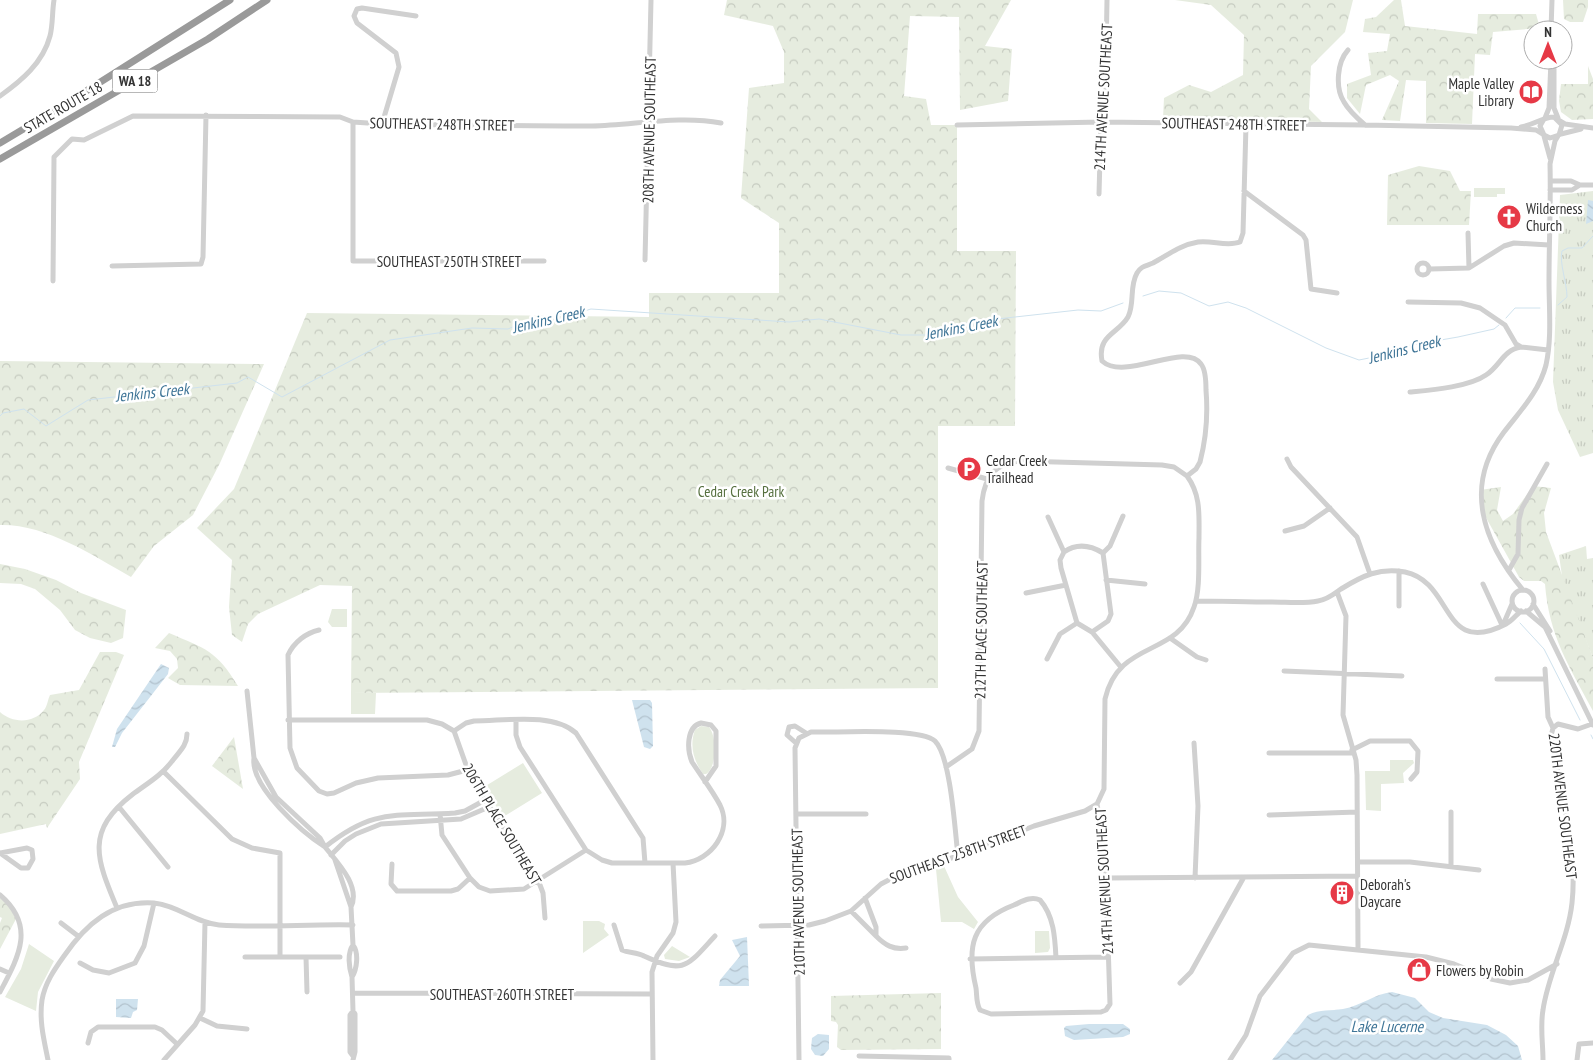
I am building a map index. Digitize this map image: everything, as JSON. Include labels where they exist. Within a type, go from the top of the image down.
[{"type":"highway","name":"STATE ROUTE 18","points":[[0,142],[72,100],[230,0]]},
{"type":"highway","name":"STATE ROUTE 18","points":[[0,159],[208,39],[267,0]]},
{"type":"street","points":[[0,96],[24,78],[40,58],[50,37],[54,0]]},
{"type":"street","name":"208TH AVENUE SOUTHEAST","points":[[645,260],[650,124],[651,0]]},
{"type":"street","name":"214TH AVENUE SOUTHEAST","points":[[1099,194],[1101,122],[1106,113],[1107,0]]},
{"type":"street","points":[[1551,20],[1552,0]]},
{"type":"street","points":[[382,124],[400,67],[400,60],[396,53],[357,23],[354,16],[356,9],[362,8],[416,16]]},
{"type":"street","points":[[1348,50],[1340,64],[1340,91],[1343,101],[1350,111],[1365,126]]},
{"type":"street","points":[[1550,164],[1540,126],[1549,108],[1551,70]]},
{"type":"street","points":[[1554,70],[1554,108],[1562,129],[1559,136]]},
{"type":"street","name":"SOUTHEAST 248TH STREET","points":[[53,281],[54,157],[72,139],[84,140],[133,116],[340,117],[353,122],[382,124],[592,126],[650,124],[698,118],[721,123]]},
{"type":"street","points":[[112,266],[201,264],[203,257],[206,116]]},
{"type":"street","points":[[1544,119],[1551,116],[1565,124],[1591,128]]},
{"type":"street","name":"SOUTHEAST 248TH STREET","points":[[1511,128],[1532,125],[1544,119]]},
{"type":"street","name":"SOUTHEAST 250TH STREET","points":[[353,122],[353,261],[544,261]]},
{"type":"street","name":"SOUTHEAST 248TH STREET","points":[[957,125],[1101,122],[1511,128],[1536,130],[1544,136]]},
{"type":"street","points":[[1187,476],[1196,469],[1203,451],[1208,406],[1201,363],[1195,358],[1182,357],[1133,366],[1113,367],[1102,361],[1102,348],[1108,334],[1122,324],[1129,314],[1136,274],[1140,268],[1184,246],[1200,242],[1234,244],[1240,242],[1243,233],[1246,125]]},
{"type":"street","points":[[1553,645],[1547,624],[1533,604],[1532,594],[1523,590],[1493,544],[1482,516],[1482,474],[1496,444],[1537,387],[1546,365],[1548,350],[1550,164],[1555,140],[1569,130],[1591,128]]},
{"type":"street","points":[[1544,136],[1550,138],[1559,136]]},
{"type":"street","points":[[1550,181],[1593,185]]},
{"type":"street","points":[[1550,190],[1572,190],[1580,185]]},
{"type":"street","points":[[1244,191],[1303,235],[1306,240],[1311,289],[1337,293]]},
{"type":"street","points":[[1468,233],[1469,268]]},
{"type":"street","points":[[1430,269],[1469,268],[1509,244],[1550,245]]},
{"type":"street","points":[[1408,302],[1461,303],[1480,308],[1505,325],[1514,342],[1521,347]]},
{"type":"street","points":[[1410,392],[1440,388],[1485,376],[1510,350],[1521,347],[1548,350]]},
{"type":"street","points":[[1287,458],[1291,467],[1357,537],[1370,574]]},
{"type":"street","points":[[948,468],[987,479],[996,469],[1012,462],[1020,461],[1162,465],[1174,467],[1187,476],[1195,489],[1199,502],[1196,601],[1191,615],[1182,628],[1170,638],[1131,658],[1120,666],[1092,632],[1077,623],[1060,564],[1064,552],[1073,547],[1084,546],[1103,553]]},
{"type":"street","points":[[1515,593],[1511,572],[1518,554],[1519,520],[1522,508],[1547,464]]},
{"type":"street","name":"212TH PLACE SOUTHEAST","points":[[946,767],[972,749],[979,731],[982,501],[987,479]]},
{"type":"street","points":[[1285,531],[1304,526],[1330,508]]},
{"type":"street","points":[[1103,553],[1110,546],[1123,516]]},
{"type":"street","points":[[1048,517],[1064,552]]},
{"type":"street","points":[[1092,632],[1108,621],[1111,614],[1103,553]]},
{"type":"street","points":[[1196,601],[1320,601],[1370,574],[1400,571],[1409,573],[1427,582],[1450,617],[1466,631],[1485,632],[1502,625],[1533,604]]},
{"type":"street","points":[[1399,606],[1400,571]]},
{"type":"street","points":[[1106,580],[1145,584]]},
{"type":"street","points":[[1483,584],[1502,625]]},
{"type":"street","points":[[1026,594],[1066,585]]},
{"type":"street","points":[[1502,625],[1515,593],[1523,590]]},
{"type":"street","points":[[1337,592],[1346,616],[1343,715],[1357,775],[1358,948]]},
{"type":"street","points":[[1512,604],[1544,626],[1593,724],[1582,728],[1558,724],[1553,728]]},
{"type":"street","points":[[1047,659],[1060,634],[1077,623]]},
{"type":"street","points":[[319,630],[307,634],[291,649],[288,655],[288,741],[297,768],[318,791],[326,794],[378,778],[448,775],[467,770]]},
{"type":"street","points":[[1170,638],[1197,657],[1206,660]]},
{"type":"street","name":"214TH AVENUE SOUTHEAST","points":[[970,959],[971,976],[980,1010],[991,1014],[1101,1012],[1106,1010],[1111,999],[1108,957],[1107,878],[1104,840],[1097,804],[1104,789],[1105,699],[1107,690],[1120,666]]},
{"type":"street","name":"220TH AVENUE SOUTHEAST","points":[[1544,1060],[1542,1013],[1570,917],[1573,878],[1569,837],[1551,736],[1553,728],[1548,717],[1545,669]]},
{"type":"street","points":[[1284,671],[1402,676]]},
{"type":"street","points":[[1497,679],[1545,679]]},
{"type":"street","points":[[246,691],[256,773],[274,802],[325,847],[335,860],[351,907],[353,945],[350,950],[350,971],[352,977],[352,1011],[355,1014],[356,1052],[353,1058]]},
{"type":"street","points":[[288,720],[427,720],[442,724],[454,731],[470,722],[516,720],[550,720],[560,722],[576,733],[643,838],[645,863]]},
{"type":"street","points":[[516,720],[516,735],[520,746],[586,850],[602,860],[612,863],[673,863],[697,862],[705,857],[720,839],[723,817],[721,806],[705,782],[690,756],[690,732],[693,727],[701,723],[714,728],[716,737],[715,770],[705,782]]},
{"type":"street","name":"210TH AVENUE SOUTHEAST","points":[[799,1060],[796,743],[788,738],[788,729],[795,726],[806,733]]},
{"type":"street","name":"206TH PLACE SOUTHEAST","points":[[454,731],[467,770],[538,882],[543,893],[544,918]]},
{"type":"street","points":[[796,743],[806,733],[922,734],[928,736],[938,745],[946,767],[958,856]]},
{"type":"street","points":[[117,908],[102,872],[98,852],[102,828],[119,807],[164,772],[186,744],[187,734]]},
{"type":"street","points":[[1269,753],[1352,751],[1374,741],[1407,740],[1414,743],[1418,751],[1417,772],[1411,779]]},
{"type":"street","points":[[1194,743],[1198,806],[1195,878]]},
{"type":"street","points":[[164,772],[232,839],[252,848],[280,853],[280,957]]},
{"type":"street","points":[[331,855],[356,834],[381,824],[440,817],[465,811],[485,800]]},
{"type":"street","name":"SOUTHEAST 258TH STREET","points":[[762,926],[798,925],[824,921],[851,911],[880,884],[895,876],[958,856],[1034,826],[1085,811],[1097,804]]},
{"type":"street","points":[[119,807],[168,867]]},
{"type":"street","points":[[325,847],[346,830],[373,818],[396,814],[469,817],[489,807]]},
{"type":"street","points":[[1269,815],[1357,812]]},
{"type":"street","points":[[1451,812],[1451,866]]},
{"type":"street","points":[[796,814],[866,814]]},
{"type":"street","points":[[440,817],[442,835],[470,878],[479,887],[490,892],[519,891],[538,882],[586,850]]},
{"type":"street","points":[[27,848],[32,850],[34,859],[28,868],[21,868],[0,853],[27,848]]},
{"type":"street","points":[[1358,862],[1410,862],[1479,870]]},
{"type":"street","points":[[653,1060],[651,994],[654,961],[673,933],[676,922],[673,863]]},
{"type":"street","points":[[392,864],[391,884],[397,890],[458,890],[470,878]]},
{"type":"street","points":[[1107,878],[1357,876]]},
{"type":"street","points":[[1180,983],[1191,972],[1244,877]]},
{"type":"street","points":[[0,895],[10,904],[20,921],[22,932],[20,946],[10,973],[0,992]]},
{"type":"street","points":[[865,898],[876,927],[876,936]]},
{"type":"street","points":[[1056,958],[1054,930],[1046,907],[1040,900],[1032,898],[1000,910],[982,925],[974,939],[970,959],[1056,958],[1108,957]]},
{"type":"street","points":[[80,963],[93,970],[108,973],[134,963],[144,946],[154,903]]},
{"type":"street","points":[[48,1060],[41,1024],[43,997],[50,976],[87,926],[117,908],[135,904],[154,903],[168,906],[205,922],[227,925],[352,925]]},
{"type":"street","points":[[851,911],[876,936],[894,948],[906,948]]},
{"type":"street","points":[[164,1060],[200,1018],[204,1003],[205,922]]},
{"type":"street","points":[[61,923],[78,936]]},
{"type":"street","points":[[614,925],[622,950],[642,955],[671,967],[687,964],[715,936]]},
{"type":"street","points":[[1230,1060],[1246,1035],[1260,996],[1293,953],[1304,946],[1317,944],[1435,958],[1491,979],[1510,983],[1528,980],[1557,964]]},
{"type":"street","points":[[244,957],[340,957]]},
{"type":"street","points":[[306,957],[307,992]]},
{"type":"street","points":[[0,969],[10,973]]},
{"type":"street","name":"SOUTHEAST 260TH STREET","points":[[352,993],[651,994]]},
{"type":"street","points":[[200,1018],[217,1026],[247,1029]]},
{"type":"street","points":[[88,1043],[91,1032],[98,1027],[152,1027],[162,1030],[177,1044]]},
{"type":"street","points":[[1577,1060],[1579,1044],[1593,1043]]},
{"type":"street","points":[[859,1056],[949,1059]]},
{"type":"green space","name":"Cedar Creek Park","points":[[727,0],[1011,0],[985,46],[1012,49],[1008,101],[960,110],[959,17],[910,16],[904,96],[926,99],[931,125],[957,125],[957,251],[1016,251],[1015,426],[938,426],[938,688],[351,693],[352,586],[320,585],[258,614],[248,624],[242,642],[232,635],[229,607],[232,560],[197,528],[234,489],[307,313],[649,317],[649,293],[779,293],[779,223],[741,198],[749,88],[784,83],[784,52],[773,26],[724,15]]},
{"type":"green space","points":[[1175,0],[1353,0],[1345,32],[1311,66],[1309,109],[1322,122],[1163,118],[1164,98],[1189,85],[1211,92],[1243,75],[1244,35],[1211,5]]},
{"type":"green space","points":[[1394,0],[1401,0],[1405,26],[1477,34],[1478,14],[1536,14],[1538,20],[1523,20],[1523,29],[1493,32],[1490,55],[1475,54],[1472,124],[1426,123],[1426,81],[1406,80],[1400,121],[1382,120],[1399,81],[1390,75],[1366,85],[1360,114],[1347,98],[1347,84],[1371,75],[1368,53],[1387,51],[1390,34],[1363,32],[1365,19],[1376,17]]},
{"type":"green space","points":[[1563,0],[1588,0],[1588,7],[1583,22],[1573,22],[1573,20],[1564,19]]},
{"type":"green space","points":[[1588,66],[1593,79],[1593,119],[1572,120],[1561,112],[1559,101],[1561,84],[1588,84]]},
{"type":"green space","points":[[1419,166],[1450,171],[1460,191],[1471,191],[1469,225],[1387,225],[1388,175]]},
{"type":"green space","points":[[1474,188],[1505,188],[1505,194],[1497,194],[1497,197],[1474,197]]},
{"type":"green space","points":[[1593,191],[1593,453],[1580,457],[1558,410],[1553,382],[1560,195]]},
{"type":"green space","points":[[0,361],[264,364],[220,463],[193,515],[154,546],[131,577],[68,542],[51,535],[17,526],[0,525]]},
{"type":"green space","points":[[1533,486],[1551,488],[1544,513],[1546,532],[1593,658],[1593,711],[1568,665],[1556,635],[1547,603],[1545,584],[1541,581],[1524,581],[1519,577],[1484,514],[1480,490],[1501,487],[1497,510],[1503,521],[1513,514]]},
{"type":"green space","points":[[1586,546],[1587,559],[1593,558],[1593,658],[1563,583],[1559,555]]},
{"type":"green space","points":[[0,564],[25,569],[56,580],[81,593],[126,610],[123,638],[111,643],[90,638],[75,630],[60,610],[35,589],[21,584],[0,583]]},
{"type":"green space","points":[[332,609],[347,609],[347,627],[332,627],[328,622]]},
{"type":"green space","points":[[169,633],[209,652],[223,665],[238,686],[180,685],[168,678],[178,668],[177,659],[170,651],[155,648]]},
{"type":"green space","points":[[100,652],[116,652],[124,655],[79,762],[80,779],[47,828],[46,824],[0,834],[0,712],[16,720],[28,720],[39,715],[45,709],[50,695],[79,690]]},
{"type":"green space","points":[[351,693],[376,693],[375,714],[351,714]]},
{"type":"green space","points":[[701,726],[709,727],[712,731],[715,752],[710,771],[706,774],[703,774],[693,753],[693,736],[695,730]]},
{"type":"green space","points":[[234,737],[243,789],[212,766]]},
{"type":"green space","points":[[1390,760],[1413,760],[1414,763],[1403,773],[1404,783],[1381,784],[1381,811],[1366,810],[1365,771],[1390,771]]},
{"type":"green space","points":[[523,763],[542,793],[503,817],[484,787]]},
{"type":"green space","points":[[944,866],[958,897],[978,922],[974,929],[962,922],[941,922],[936,869]]},
{"type":"green space","points":[[0,898],[9,906],[16,919],[0,949],[0,923],[2,918],[0,917]]},
{"type":"green space","points":[[583,921],[599,921],[605,924],[604,929],[609,935],[583,953]]},
{"type":"green space","points":[[1035,931],[1049,931],[1050,948],[1048,952],[1035,953]]},
{"type":"green space","points":[[29,944],[54,961],[38,992],[36,1011],[5,997],[21,969]]},
{"type":"green space","points":[[672,946],[690,957],[679,961],[665,959],[664,955]]},
{"type":"green space","points":[[941,993],[941,1049],[841,1050],[837,1047],[838,1025],[836,1022],[831,1021],[831,996]]},
{"type":"water","points":[[1588,200],[1593,201],[1593,221],[1586,224]]},
{"type":"water","points":[[161,664],[169,668],[168,674],[122,733],[115,747],[112,747],[117,729]]},
{"type":"water","points":[[632,700],[650,700],[652,703],[653,746],[650,749],[644,747]]},
{"type":"water","points":[[747,937],[749,986],[719,986],[720,980],[740,956],[732,940]]},
{"type":"water","name":"Lake Lucerne","points":[[1392,992],[1415,998],[1429,1012],[1443,1018],[1487,1025],[1506,1035],[1518,1046],[1522,1060],[1272,1060],[1308,1015],[1350,1007],[1379,995]]},
{"type":"water","points":[[116,999],[138,999],[137,1010],[133,1012],[131,1018],[116,1017]]},
{"type":"water","points":[[1123,1024],[1130,1029],[1130,1034],[1123,1037],[1074,1040],[1065,1036],[1064,1028],[1066,1026]]},
{"type":"water","points":[[818,1034],[829,1035],[829,1049],[823,1056],[815,1055],[811,1049],[812,1038]]},
{"type":"waterway","name":"Jenkins Creek","points":[[1558,305],[1567,297],[1561,256],[1562,251],[1568,248],[1582,248],[1593,236]]},
{"type":"waterway","name":"Jenkins Creek","points":[[1143,296],[1159,291],[1181,293],[1209,306],[1228,302],[1246,308],[1326,348],[1359,360],[1406,346],[1494,329],[1499,325]]},
{"type":"waterway","name":"Jenkins Creek","points":[[0,416],[3,413],[24,409],[46,426],[88,400],[237,383],[248,377],[282,397],[390,340],[472,328],[508,329],[526,321],[540,324],[558,314],[570,315],[591,309],[789,322],[819,319],[901,335],[933,335],[965,323],[979,326],[988,320],[1078,310],[1101,311],[1123,303]]},
{"type":"waterway","name":"Jenkins Creek","points":[[1506,318],[1515,308],[1540,308]]},
{"type":"waterway","points":[[1520,623],[1544,649],[1580,720]]},
{"type":"waterway","points":[[1591,735],[1593,739]]},
{"type":"place","name":"Maple Valley Library","points":[[1531,92]]},
{"type":"place","name":"Wilderness Church","points":[[1509,217]]},
{"type":"place","name":"Cedar Creek Trailhead","points":[[969,469]]},
{"type":"place","name":"Deborah's Daycare","points":[[1342,893]]},
{"type":"place","name":"Flowers by Robin","points":[[1419,970]]}]
